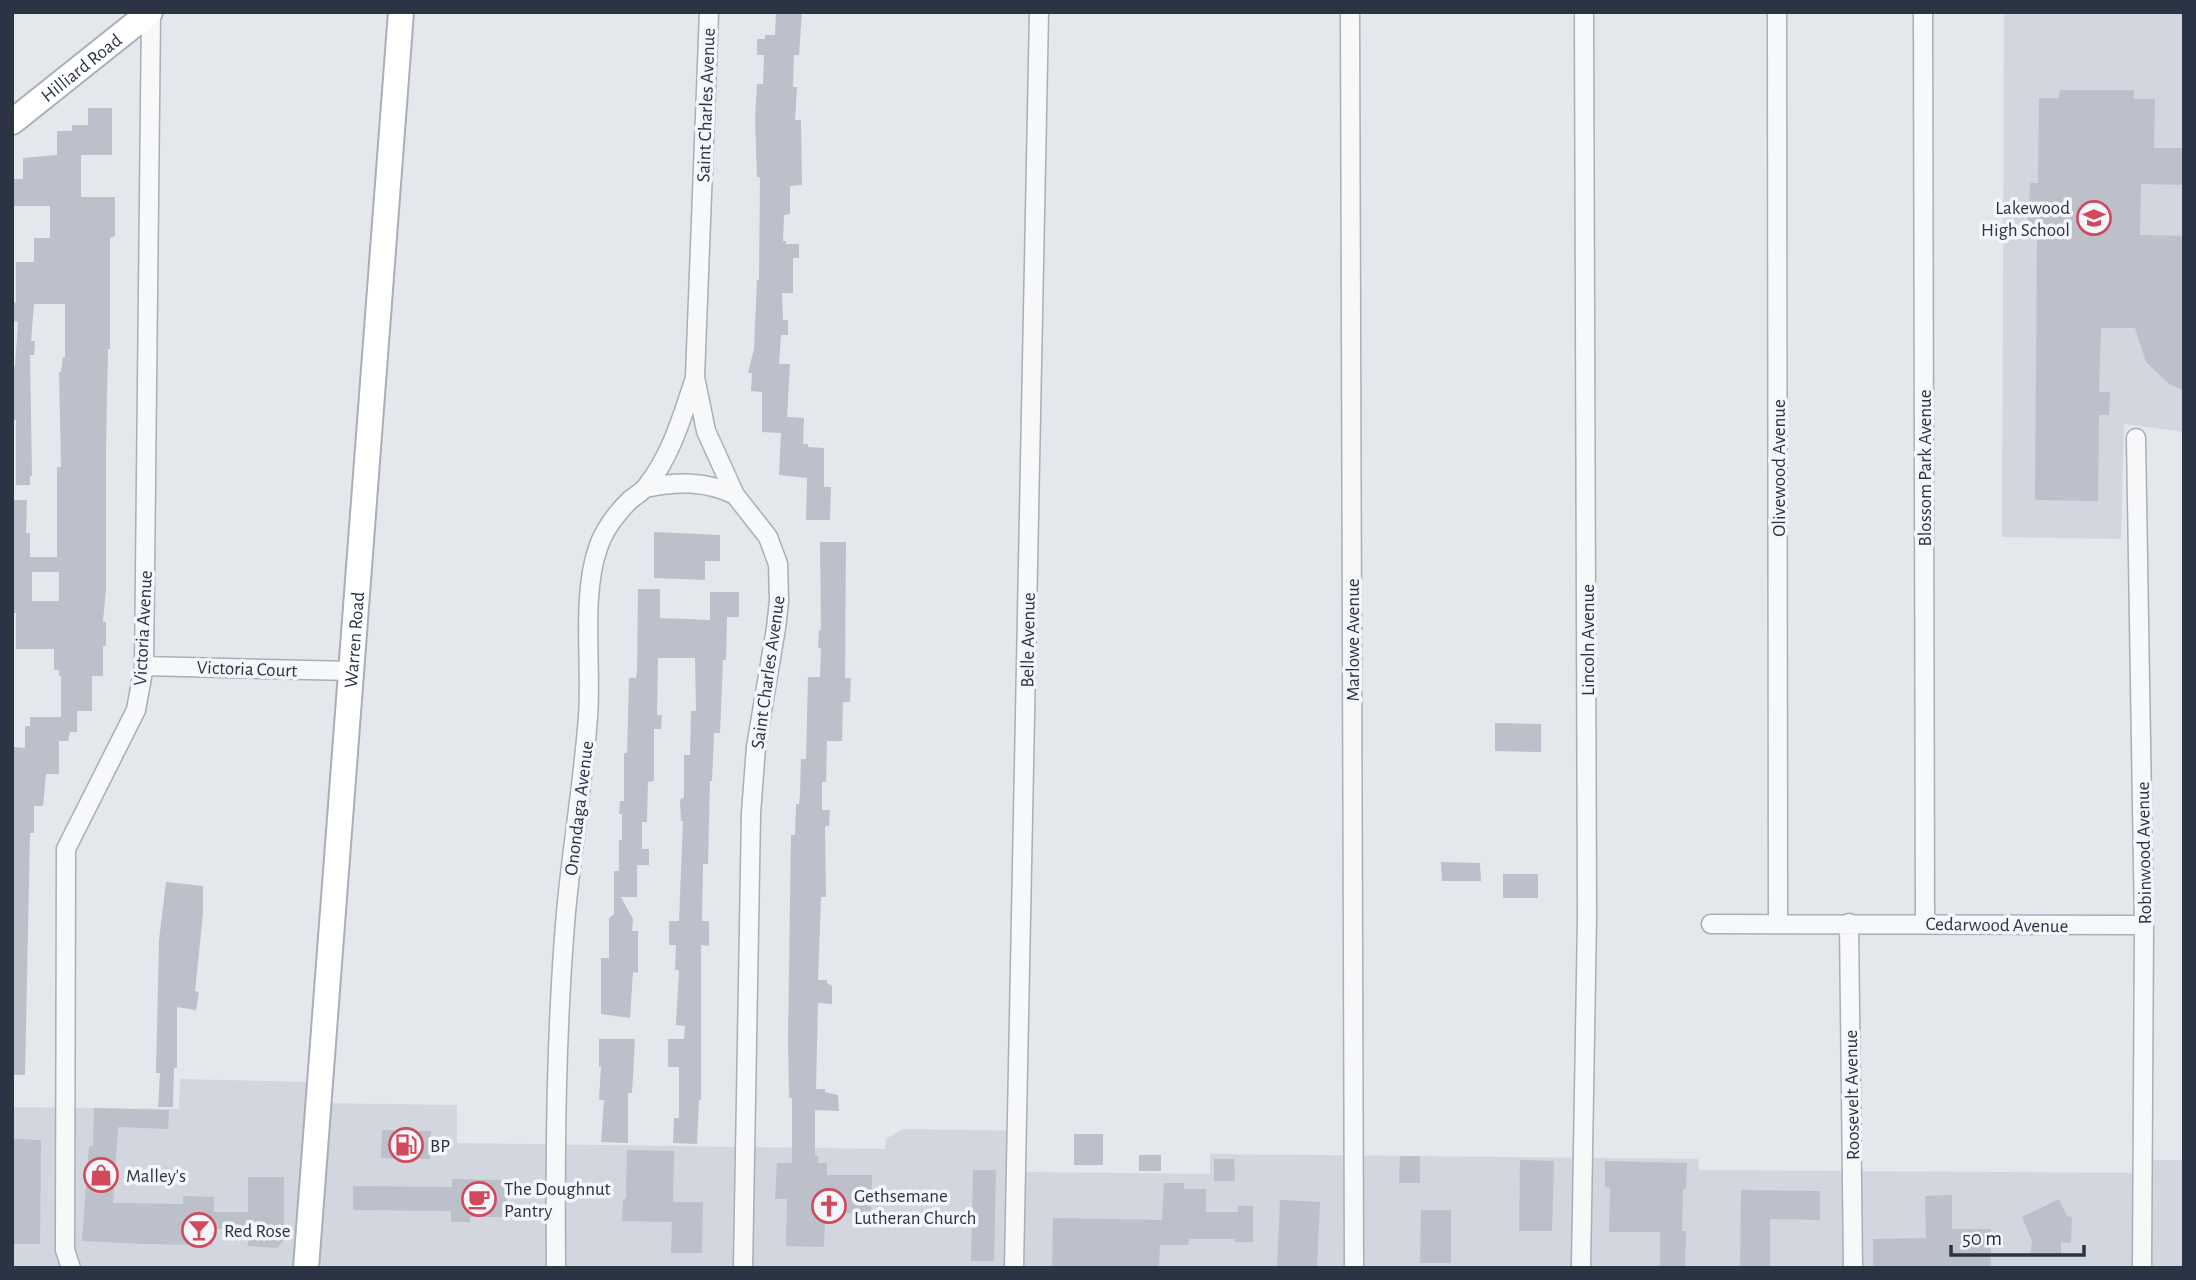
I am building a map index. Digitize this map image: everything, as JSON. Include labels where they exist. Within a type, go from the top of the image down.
[{"type":"main road","name":"Hilliard Road","points":[[12,122],[150,12]]},
{"type":"main road","name":"Warren Road","points":[[306,1268],[401,12]]},
{"type":"street","name":"Victoria Avenue","points":[[71,1268],[65,1250],[66,849],[136,710],[144,666],[150,12]]},
{"type":"street","name":"Saint Charles Avenue","points":[[709,12],[695,377],[706,431],[735,495],[759,523],[774,550],[778,564],[779,601],[757,747],[751,813],[743,1268]]},
{"type":"street","name":"Belle Avenue","points":[[1014,1268],[1040,12]]},
{"type":"street","name":"Marlowe Avenue","points":[[1350,12],[1354,1268]]},
{"type":"street","name":"Lincoln Avenue","points":[[1581,1268],[1587,917],[1584,12]]},
{"type":"street","name":"Olivewood Avenue","points":[[1777,12],[1778,923]]},
{"type":"street","name":"Blossom Park Avenue","points":[[1923,12],[1925,923]]},
{"type":"street","name":"Onondaga Avenue","points":[[556,1268],[562,964],[588,722],[593,569],[597,549],[610,523],[626,504],[645,488],[676,435],[695,377]]},
{"type":"street","name":"Robinwood Avenue","points":[[2136,438],[2144,925],[2142,1268]]},
{"type":"street","points":[[645,488],[676,483],[706,484],[735,495]]},
{"type":"street","name":"Victoria Court","points":[[144,666],[350,671]]},
{"type":"street","points":[[1711,924],[1849,923]]},
{"type":"street","name":"Cedarwood Avenue","points":[[1849,923],[2144,925]]},
{"type":"street","name":"Roosevelt Avenue","points":[[1849,923],[1853,1268]]},
{"type":"shaded area","name":"Lakewood High School","points":[[2004,12],[2184,12],[2184,432],[2124,424],[2121,539],[2002,537]]},
{"type":"shaded area","points":[[180,1079],[316,1082],[315,1103],[457,1105],[457,1143],[885,1149],[886,1139],[903,1129],[1026,1131],[1026,1172],[1210,1174],[1210,1154],[1698,1159],[1699,1170],[2151,1173],[2152,1160],[2184,1160],[2184,1268],[12,1268],[12,1107],[179,1109]]},
{"type":"building","points":[[776,12],[802,12],[799,55],[794,55],[793,87],[797,87],[795,120],[801,120],[802,185],[790,186],[790,214],[784,215],[783,241],[786,241],[786,244],[799,244],[799,258],[793,258],[793,293],[782,293],[783,320],[788,320],[788,335],[781,335],[779,364],[790,364],[787,417],[804,418],[803,444],[824,448],[824,487],[831,487],[830,520],[806,520],[807,478],[779,475],[781,433],[762,432],[762,392],[751,391],[752,373],[748,373],[754,349],[759,280],[760,177],[757,177],[755,119],[757,84],[763,84],[764,55],[757,55],[757,39],[765,39],[765,35],[775,35]]},
{"type":"building","points":[[2060,90],[2134,90],[2134,99],[2155,99],[2154,148],[2184,148],[2184,185],[2141,184],[2140,235],[2184,236],[2184,391],[2168,383],[2146,362],[2135,328],[2101,328],[2099,392],[2110,392],[2109,415],[2099,415],[2098,501],[2035,500],[2037,233],[2028,232],[2030,183],[2038,183],[2039,98],[2059,98]]},
{"type":"building","points":[[88,108],[112,108],[112,155],[81,155],[81,197],[115,197],[115,236],[110,238],[106,589],[103,622],[106,622],[106,646],[103,646],[103,676],[92,676],[92,711],[77,711],[77,732],[70,732],[68,741],[59,741],[59,774],[46,774],[43,806],[34,806],[34,833],[30,833],[25,1075],[12,1075],[12,756],[14,747],[25,748],[25,726],[30,726],[30,717],[61,717],[61,676],[59,670],[54,670],[54,649],[16,649],[12,500],[27,500],[26,533],[30,533],[30,557],[57,557],[57,467],[61,467],[59,372],[65,357],[65,304],[34,304],[31,341],[35,341],[34,355],[30,355],[32,476],[30,485],[16,485],[16,420],[12,420],[12,366],[15,366],[18,322],[13,321],[16,262],[34,262],[34,238],[50,238],[50,206],[12,206],[12,179],[23,179],[23,158],[57,155],[57,131],[72,131],[72,125],[88,125]],"holes":[[[32,572],[59,572],[59,601],[32,601]]]},
{"type":"building","points":[[654,532],[720,535],[720,561],[705,561],[705,580],[654,578]]},
{"type":"building","points":[[820,542],[846,542],[845,678],[851,678],[850,702],[843,702],[842,741],[827,741],[826,782],[822,782],[822,810],[830,810],[829,826],[825,826],[826,897],[821,897],[818,980],[827,980],[832,986],[832,1004],[818,1003],[816,1089],[825,1089],[825,1092],[838,1095],[839,1111],[815,1110],[815,1156],[818,1156],[818,1163],[827,1163],[827,1175],[872,1175],[871,1214],[838,1213],[838,1217],[825,1217],[824,1247],[786,1246],[787,1199],[775,1199],[777,1163],[792,1163],[788,1039],[791,835],[795,835],[801,759],[806,759],[808,677],[820,677]]},
{"type":"building","points":[[638,589],[660,589],[660,618],[710,620],[710,592],[739,592],[739,617],[727,617],[720,733],[714,733],[710,781],[708,864],[703,864],[702,921],[709,921],[709,946],[701,945],[701,1100],[697,1144],[673,1143],[674,1118],[679,1118],[679,1067],[668,1067],[668,1039],[684,1039],[685,1026],[676,1025],[679,970],[675,970],[676,945],[669,945],[669,921],[679,921],[683,821],[680,800],[684,797],[684,755],[690,755],[691,711],[696,711],[695,658],[658,658],[657,715],[662,715],[661,729],[654,729],[654,781],[648,782],[647,822],[642,822],[642,849],[649,849],[649,865],[637,865],[637,897],[621,897],[633,919],[632,931],[638,931],[638,973],[633,972],[630,1018],[601,1014],[601,958],[609,958],[609,918],[614,914],[614,871],[619,871],[619,840],[622,840],[622,814],[619,814],[620,801],[624,801],[629,678],[636,678],[637,671]]},
{"type":"building","points":[[1495,723],[1541,724],[1541,752],[1495,751]]},
{"type":"building","points":[[1441,862],[1480,863],[1481,881],[1442,881]]},
{"type":"building","points":[[1503,874],[1538,874],[1538,898],[1503,898]]},
{"type":"building","points":[[166,882],[203,886],[203,914],[195,991],[199,992],[196,1010],[177,1007],[177,1068],[174,1068],[173,1107],[158,1107],[160,1073],[156,1073],[159,940]]},
{"type":"building","points":[[599,1039],[635,1039],[632,1093],[628,1093],[628,1143],[601,1142],[604,1100],[599,1100]]},
{"type":"building","points":[[94,1108],[169,1110],[168,1129],[118,1127],[113,1203],[183,1204],[183,1196],[214,1197],[214,1212],[248,1212],[248,1177],[284,1177],[284,1239],[277,1248],[248,1246],[248,1229],[213,1229],[212,1245],[82,1241],[89,1146],[93,1146]]},
{"type":"building","name":"BP","points":[[382,1130],[431,1131],[430,1159],[381,1158]]},
{"type":"building","points":[[1074,1134],[1103,1134],[1103,1165],[1074,1165]]},
{"type":"building","points":[[12,1139],[41,1140],[40,1244],[12,1244]]},
{"type":"building","points":[[627,1150],[674,1151],[673,1202],[703,1202],[702,1253],[671,1253],[672,1222],[622,1221],[623,1199],[626,1199]]},
{"type":"building","points":[[1139,1155],[1161,1155],[1161,1171],[1139,1171]]},
{"type":"building","points":[[1400,1156],[1420,1156],[1420,1183],[1399,1183]]},
{"type":"building","points":[[1214,1159],[1234,1159],[1235,1181],[1214,1181]]},
{"type":"building","points":[[1520,1160],[1554,1161],[1552,1231],[1519,1231]]},
{"type":"building","points":[[1605,1161],[1687,1163],[1682,1231],[1686,1231],[1685,1268],[1660,1268],[1660,1232],[1609,1232],[1610,1188],[1605,1187]]},
{"type":"building","points":[[973,1170],[996,1170],[994,1261],[971,1261]]},
{"type":"building","points":[[452,1179],[507,1180],[506,1217],[470,1217],[470,1222],[451,1222],[451,1211],[353,1210],[353,1186],[452,1187]]},
{"type":"building","points":[[1164,1183],[1184,1183],[1184,1189],[1206,1189],[1206,1212],[1238,1212],[1238,1206],[1253,1206],[1253,1242],[1235,1242],[1235,1239],[1189,1239],[1188,1245],[1160,1245],[1159,1268],[1052,1266],[1053,1218],[1162,1220]]},
{"type":"building","points":[[1741,1190],[1820,1191],[1820,1220],[1770,1219],[1770,1268],[1740,1268]]},
{"type":"building","points":[[1952,1195],[1952,1229],[1991,1229],[1991,1268],[1873,1268],[1873,1239],[1926,1238],[1925,1196]]},
{"type":"building","points":[[2059,1199],[2067,1216],[2072,1217],[2071,1243],[2061,1242],[2061,1256],[2030,1256],[2032,1241],[2022,1217]]},
{"type":"building","points":[[1280,1200],[1320,1202],[1317,1268],[1277,1268]]},
{"type":"building","points":[[1421,1210],[1451,1210],[1451,1263],[1420,1263]]},
{"type":"place","name":"Lakewood High School","points":[[2094,218]]},
{"type":"place","name":"BP","points":[[406,1145]]},
{"type":"place","name":"Malley's","points":[[101,1175]]},
{"type":"place","name":"The Doughnut Pantry","points":[[479,1199]]},
{"type":"place","name":"Gethsemane Lutheran Church","points":[[829,1206]]},
{"type":"place","name":"Red Rose","points":[[199,1230]]}]
